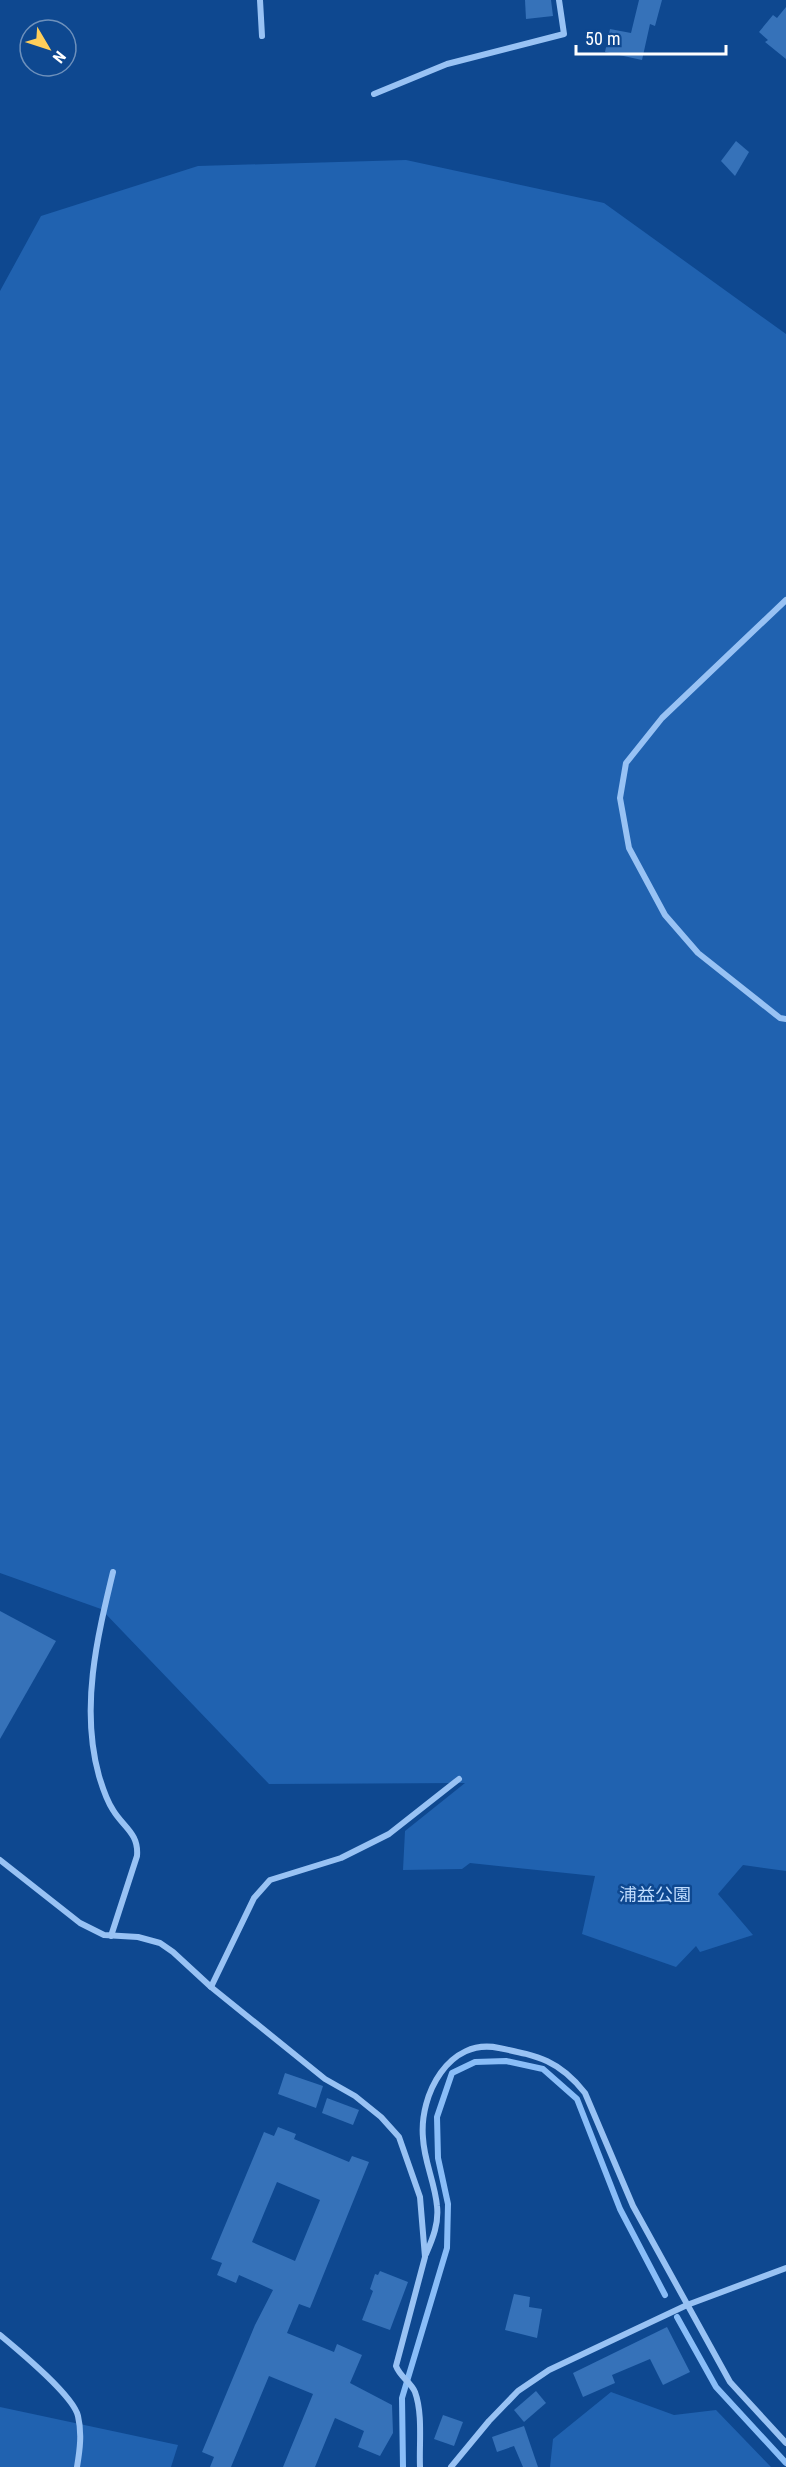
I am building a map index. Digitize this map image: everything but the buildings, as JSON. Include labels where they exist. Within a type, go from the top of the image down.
[{"type":"street","points":[[260,0],[262,36]]},
{"type":"street","points":[[374,94],[447,64],[564,34],[559,0]]},
{"type":"street","points":[[786,600],[662,718],[626,763],[620,798],[630,848],[665,915],[698,953],[780,1018],[786,1019]]},
{"type":"street","points":[[111,1935],[137,1856],[138,1845],[133,1833],[112,1809],[99,1776],[92,1733],[91,1684],[97,1642],[113,1572]]},
{"type":"street","points":[[211,1987],[254,1898],[270,1880],[341,1858],[390,1834],[459,1779]]},
{"type":"street","points":[[0,1860],[80,1923],[104,1935],[138,1937],[160,1943],[325,2079],[355,2096],[381,2117],[399,2137],[420,2197],[425,2257]]},
{"type":"street","points":[[420,2467],[418,2403],[414,2389],[399,2374],[398,2359],[425,2257],[435,2234],[437,2207],[423,2139],[424,2113],[434,2084],[444,2067],[464,2052],[489,2046],[543,2057],[574,2078],[585,2093],[633,2206],[730,2382],[786,2444]]},
{"type":"street","points":[[451,2467],[489,2421],[518,2391],[549,2370],[687,2305],[786,2268]]},
{"type":"street","points":[[0,2335],[39,2367],[78,2412],[81,2437],[77,2467]]},
{"type":"street","points":[[460,2458],[464,2467]]},
{"type":"green space","name":"浦益公園","points":[[406,160],[604,203],[786,334],[786,1871],[743,1865],[718,1894],[753,1935],[700,1952],[696,1946],[676,1967],[582,1934],[595,1876],[470,1863],[462,1869],[403,1870],[405,1831],[465,1783],[269,1784],[101,1609],[0,1573],[0,291],[41,216],[198,166]]},
{"type":"green space","points":[[611,2392],[674,2415],[716,2410],[771,2467],[550,2467],[553,2439]]},
{"type":"green space","points":[[0,2407],[178,2445],[171,2467],[0,2467]]},
{"type":"waterway","points":[[403,2467],[402,2398],[447,2248],[448,2204],[438,2158],[437,2117],[452,2073],[475,2062],[506,2061],[543,2069],[577,2099],[620,2209],[665,2295]]},
{"type":"waterway","points":[[677,2317],[716,2387],[786,2463]]}]
